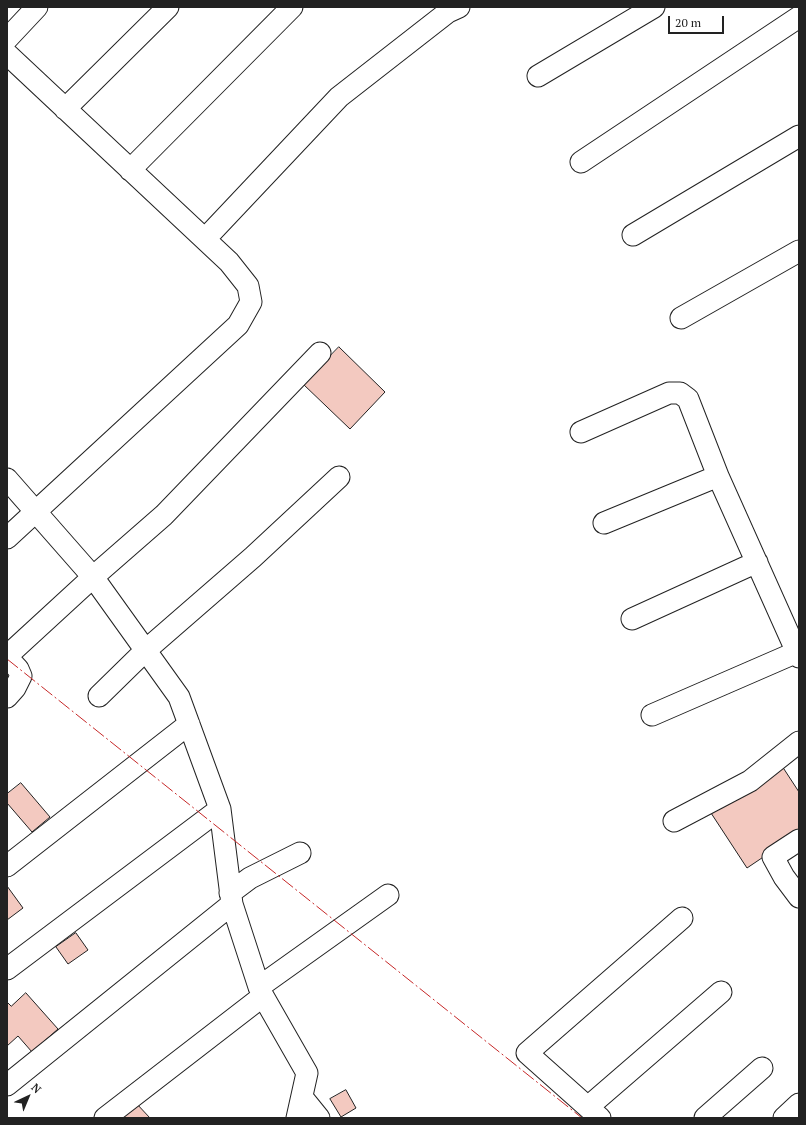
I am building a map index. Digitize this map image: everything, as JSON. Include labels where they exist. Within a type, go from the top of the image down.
[{"type":"street","points":[[7,39],[38,7]]},
{"type":"street","points":[[66,109],[168,7]]},
{"type":"street","points":[[130,170],[292,7]]},
{"type":"street","points":[[204,239],[339,97],[448,12],[459,7]]},
{"type":"street","points":[[538,76],[654,7]]},
{"type":"street","points":[[581,162],[799,16],[793,7]]},
{"type":"street","points":[[7,54],[229,262],[248,286],[251,302],[238,325],[7,538]]},
{"type":"street","points":[[633,235],[799,136]]},
{"type":"street","points":[[681,318],[799,251]]},
{"type":"street","points":[[7,697],[15,688],[21,676],[18,669],[7,656],[93,577],[164,515],[320,353]]},
{"type":"street","points":[[581,432],[669,393],[680,393],[688,399],[718,476],[798,655],[652,715]]},
{"type":"street","points":[[604,523],[718,476]]},
{"type":"street","points":[[99,696],[146,650],[253,557],[339,477]]},
{"type":"street","points":[[7,479],[93,577],[179,697],[220,810],[231,898],[261,991],[307,1073],[297,1118]]},
{"type":"street","points":[[632,619],[757,562]]},
{"type":"street","points":[[7,866],[189,724]]},
{"type":"street","points":[[674,821],[750,781],[799,742]]},
{"type":"street","points":[[7,969],[220,810]]},
{"type":"street","points":[[799,840],[773,857],[784,877],[799,897]]},
{"type":"street","points":[[7,1086],[231,898],[250,878],[300,853]]},
{"type":"street","points":[[105,1118],[261,991],[388,895]]},
{"type":"street","points":[[682,918],[527,1053],[594,1113],[721,992]]},
{"type":"street","points":[[705,1118],[762,1068]]},
{"type":"street","points":[[302,1097],[319,1118]]},
{"type":"street","points":[[784,1118],[799,1104]]},
{"type":"building","points":[[339,347],[385,392],[350,429],[303,384]]},
{"type":"building","points":[[782,766],[799,792],[799,833],[747,868],[711,813]]},
{"type":"building","points":[[21,783],[50,817],[32,832],[7,803],[7,794]]},
{"type":"building","points":[[7,886],[23,908],[7,920]]},
{"type":"building","points":[[76,933],[88,950],[68,964],[56,947]]},
{"type":"building","points":[[26,993],[58,1029],[32,1052],[18,1036],[7,1046],[7,1002],[11,1006]]},
{"type":"building","points":[[346,1090],[356,1108],[341,1117],[330,1099]]},
{"type":"building","points":[[136,1103],[150,1118],[120,1118]]},
{"type":"power","points":[[7,659],[582,1118]]}]
